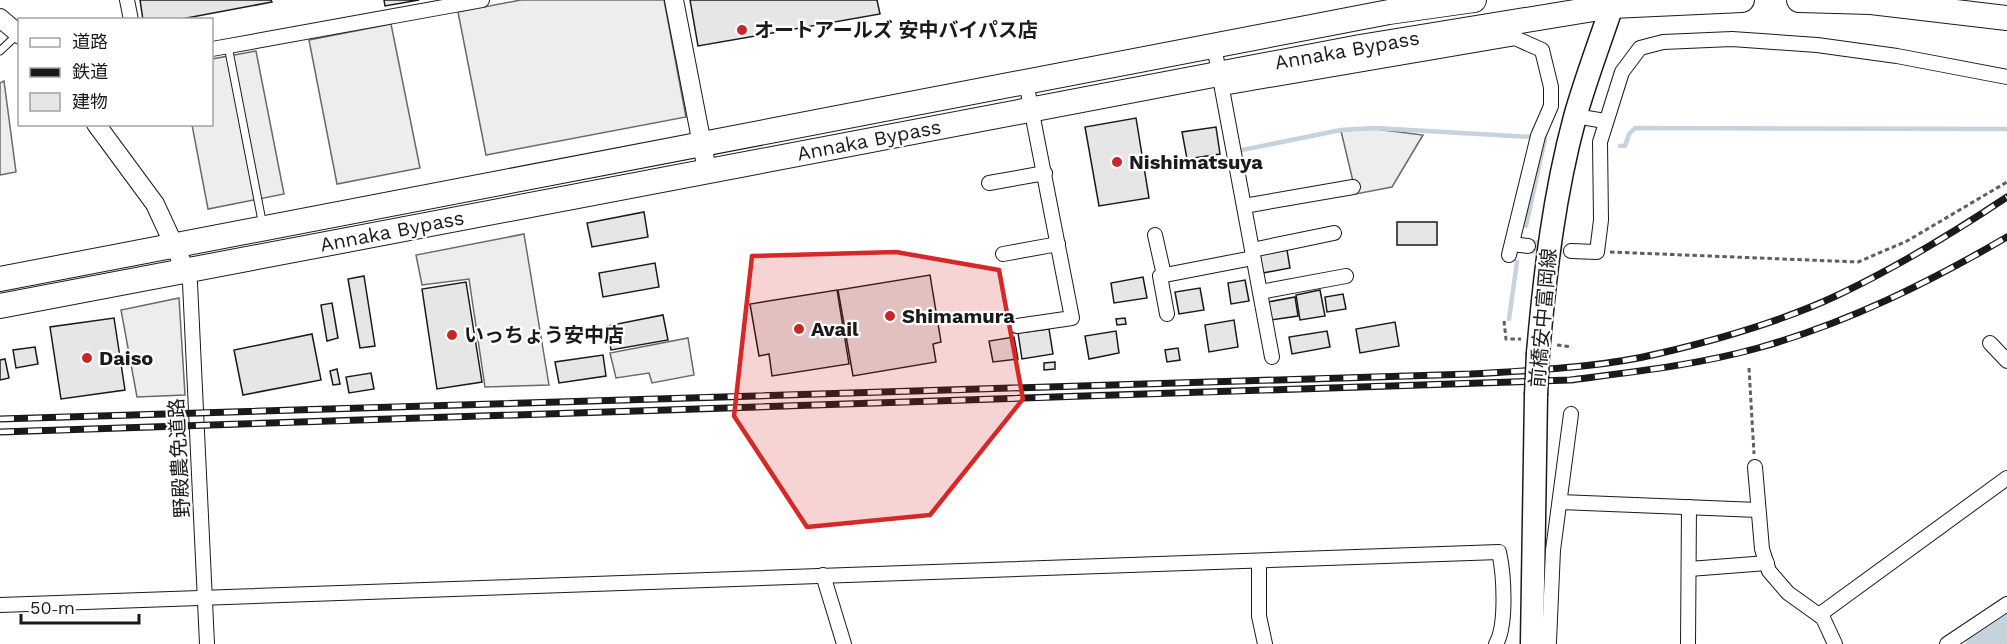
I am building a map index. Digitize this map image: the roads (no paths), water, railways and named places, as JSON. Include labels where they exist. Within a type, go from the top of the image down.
[{"type":"highway","name":"Annaka Bypass","points":[[0,279],[1389,12],[1474,0]]},
{"type":"highway","name":"Annaka Bypass","points":[[0,306],[1031,109],[1221,81],[1494,33],[1613,3],[1742,0]]},
{"type":"highway","points":[[1799,0],[1871,2],[2007,18]]},
{"type":"main road","name":"前橋安中富岡線","points":[[1532,644],[1536,395],[1532,346],[1562,175],[1575,116],[1613,3]]},
{"type":"street","points":[[127,0],[131,18]]},
{"type":"street","points":[[213,49],[482,0]]},
{"type":"street","points":[[674,0],[707,170]]},
{"type":"street","points":[[1494,33],[1515,38],[1542,50],[1551,87],[1551,105],[1538,136],[1511,250],[1528,246]]},
{"type":"street","points":[[1570,251],[1597,252],[1601,220],[1600,142],[1605,121],[1629,60],[1640,48],[1663,42],[1732,39],[1816,45],[1897,56],[2007,77]]},
{"type":"street","points":[[1214,46],[1272,357]]},
{"type":"street","points":[[1017,326],[1072,318],[1026,82]]},
{"type":"street","points":[[1575,116],[1605,121]]},
{"type":"street","points":[[97,126],[154,204],[186,271]]},
{"type":"street","points":[[989,183],[1045,173]]},
{"type":"street","points":[[1244,206],[1353,187]]},
{"type":"street","points":[[1167,314],[1160,276],[1334,233]]},
{"type":"street","points":[[1155,236],[1164,275]]},
{"type":"street","points":[[1003,254],[1058,244]]},
{"type":"street","name":"野殿農免道路","points":[[186,271],[190,283],[207,644]]},
{"type":"street","points":[[1260,292],[1346,276]]},
{"type":"street","points":[[1990,343],[2007,361]]},
{"type":"street","points":[[1532,644],[1549,642],[1553,550],[1571,414]]},
{"type":"street","points":[[1755,467],[1762,549],[1769,571],[1788,592],[1819,615],[1835,644]]},
{"type":"street","points":[[1819,615],[2007,478]]},
{"type":"street","points":[[1560,502],[1758,510]]},
{"type":"street","points":[[1688,644],[1689,507]]},
{"type":"street","points":[[0,605],[823,574],[1499,552],[1502,565],[1502,634],[1496,644]]},
{"type":"street","points":[[1259,561],[1258,616],[1265,644]]},
{"type":"street","points":[[1689,569],[1767,563]]},
{"type":"street","points":[[823,574],[844,644]]},
{"type":"street","points":[[1947,644],[2007,604]]},
{"type":"lane","points":[[0,51],[13,29]]},
{"type":"lane","points":[[228,46],[264,228]]},
{"type":"waterway","points":[[1242,150],[1341,130],[1375,128],[1532,137]]},
{"type":"waterway","points":[[1620,146],[1625,146],[1629,134],[1635,128],[2007,129]]},
{"type":"waterway","points":[[1526,226],[1545,139]]},
{"type":"waterway","points":[[1509,319],[1517,262]]},
{"type":"waterway","points":[[1980,644],[2007,627]]},
{"type":"tunnel","points":[[1528,246],[1571,251]]},
{"type":"railway","points":[[0,419],[1471,374],[1591,365],[1638,358],[1706,342],[1751,329],[1817,304],[1903,261],[2007,197]]},
{"type":"railway","points":[[0,432],[1570,380],[1712,359],[1791,338],[1855,314],[1917,286],[2007,237]]},
{"type":"place","name":"オートアールズ 安中バイパス店","points":[[742,30]]},
{"type":"place","name":"Nishimatsuya","points":[[1117,162]]},
{"type":"place","name":"Shimamura","points":[[890,316]]},
{"type":"place","name":"Avail","points":[[799,329]]},
{"type":"place","name":"いっちょう安中店","points":[[452,335]]},
{"type":"place","name":"Daiso","points":[[87,358]]}]
